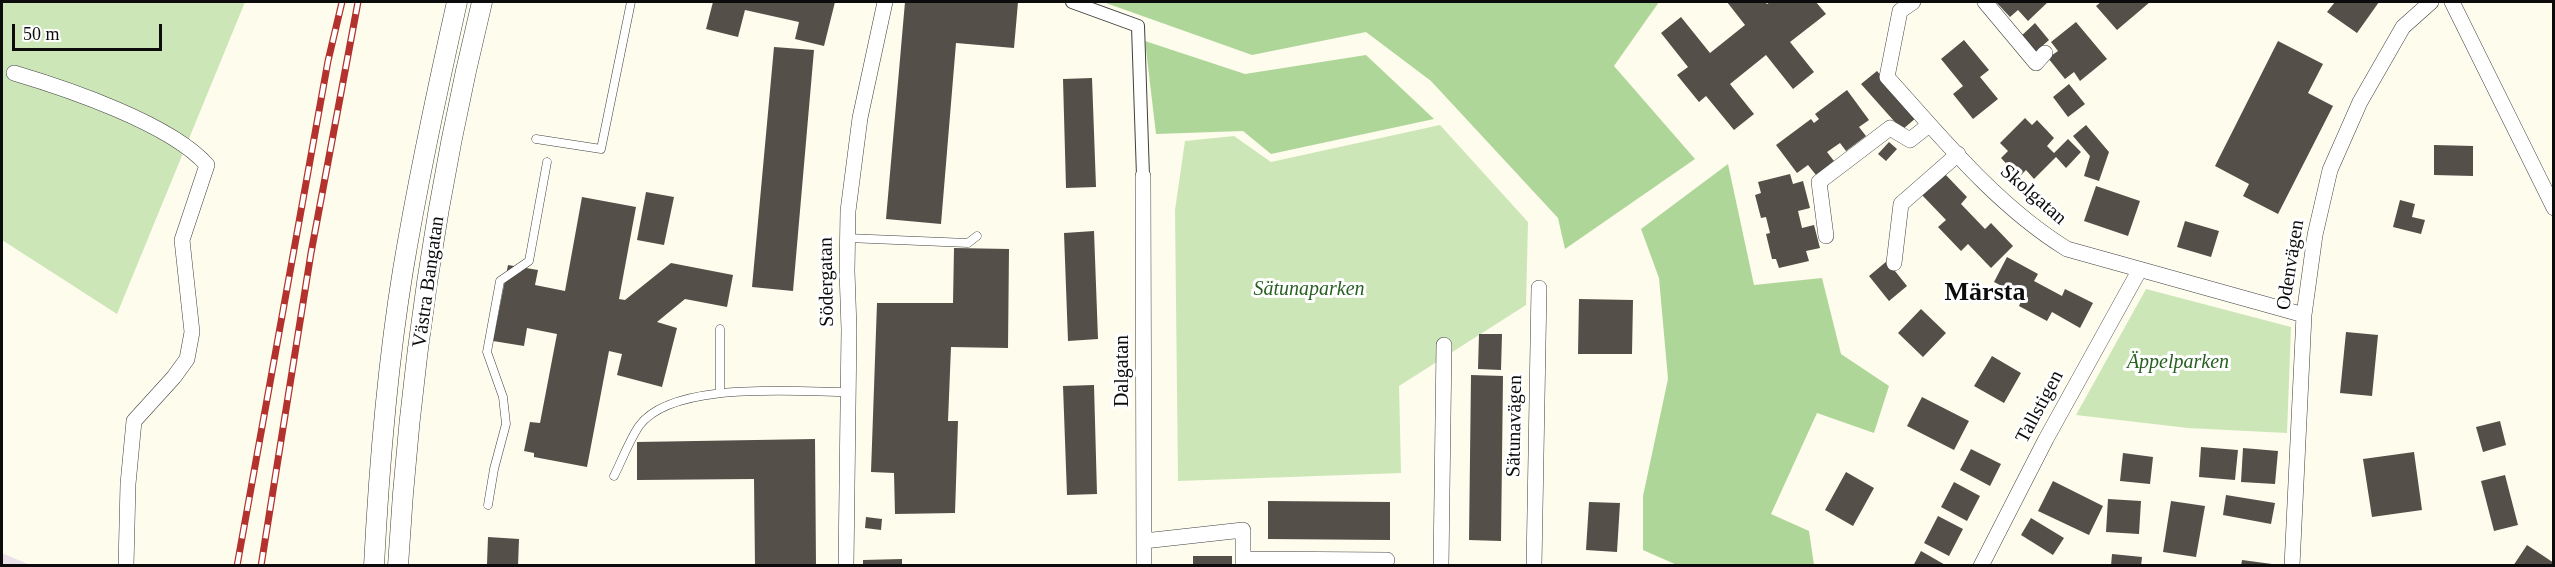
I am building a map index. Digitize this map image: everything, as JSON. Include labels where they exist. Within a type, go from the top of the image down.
[{"type":"street","name":"Västra Bangatan","points":[[374,566],[380,468],[403,273],[427,133],[457,2]]},
{"type":"street","name":"Västra Bangatan","points":[[398,566],[403,476],[427,282],[451,141],[483,2]]},
{"type":"street","name":"Södergatan","points":[[846,566],[849,392],[848,211],[860,118],[885,2]]},
{"type":"street","points":[[1072,2],[1138,26],[1143,176]]},
{"type":"street","points":[[1984,2],[2036,63],[2045,52]]},
{"type":"street","name":"Odenvägen","points":[[2292,566],[2304,315],[2315,235],[2330,170],[2360,102],[2403,27],[2431,2]]},
{"type":"street","points":[[2452,2],[2553,208]]},
{"type":"street","name":"Skolgatan","points":[[1901,5],[1887,77],[1929,125],[2037,231],[2067,249],[2139,271],[2304,315]]},
{"type":"street","points":[[14,73],[60,87],[159,129],[195,151],[207,165],[182,240],[192,332],[187,359],[174,377],[134,421],[128,484],[126,566]]},
{"type":"street","points":[[1826,236],[1819,182],[1890,128],[1910,140],[1929,125]]},
{"type":"street","points":[[1894,262],[1901,204],[1958,154]]},
{"type":"street","name":"Dalgatan","points":[[1143,176],[1144,566]]},
{"type":"street","name":"Tallstigen","points":[[1981,566],[2046,439],[2139,271]]},
{"type":"street","name":"Sätunavägen","points":[[1534,566],[1539,288]]},
{"type":"street","points":[[1442,566],[1444,345]]},
{"type":"street","points":[[1144,541],[1243,530],[1243,562],[1387,560]]},
{"type":"lane","points":[[536,139],[600,149],[631,2]]},
{"type":"lane","points":[[489,505],[494,469],[506,424],[503,397],[487,352],[500,281],[529,261],[547,162]]},
{"type":"lane","points":[[847,238],[968,243],[977,236]]},
{"type":"lane","points":[[720,329],[720,392]]},
{"type":"lane","points":[[614,476],[640,425],[668,404],[720,392],[849,392]]},
{"type":"shaded area","points":[[2,553],[30,565],[2,565]]},
{"type":"green space","points":[[2,2],[245,2],[117,314],[2,240]]},
{"type":"green space","points":[[1103,2],[1659,2],[1614,66],[1695,159],[1565,249],[1558,218],[1431,81],[1366,32],[1252,55]]},
{"type":"green space","points":[[1145,41],[1245,74],[1366,55],[1434,119],[1271,154],[1243,131],[1156,134]]},
{"type":"green space","name":"Sätunaparken","points":[[1440,125],[1528,222],[1526,305],[1399,386],[1401,473],[1178,481],[1175,210],[1185,141],[1234,136],[1271,162]]},
{"type":"green space","points":[[1728,164],[1754,285],[1822,278],[1841,354],[1889,386],[1874,433],[1817,413],[1771,514],[1809,531],[1814,565],[1677,565],[1643,550],[1643,496],[1668,379],[1659,278],[1641,229]]},
{"type":"green space","name":"Äppelparken","points":[[2146,289],[2291,327],[2287,433],[2188,428],[2076,415]]},
{"type":"building","points":[[713,2],[835,2],[824,46],[795,39],[799,22],[745,10],[738,37],[706,29]]},
{"type":"building","points":[[905,2],[1018,2],[1014,48],[956,43],[941,224],[886,219]]},
{"type":"building","points":[[1727,2],[1765,2],[1767,4],[1770,2],[1816,2],[1826,14],[1790,42],[1814,72],[1793,89],[1766,55],[1730,84],[1754,114],[1734,130],[1706,96],[1699,102],[1677,75],[1688,67],[1661,33],[1681,17],[1710,53],[1745,25]]},
{"type":"building","points":[[1996,2],[2048,2],[2028,21],[2018,10],[2010,17]]},
{"type":"building","points":[[2101,2],[2150,2],[2117,30],[2096,6]]},
{"type":"building","points":[[2335,2],[2379,2],[2357,33],[2327,12]]},
{"type":"building","points":[[2076,22],[2107,59],[2080,81],[2074,72],[2065,79],[2048,58],[2058,51],[2051,42]]},
{"type":"building","points":[[2035,23],[2049,40],[2032,55],[2018,39]]},
{"type":"building","points":[[1964,40],[1989,70],[1980,77],[1998,99],[1973,119],[1953,94],[1963,86],[1941,59]]},
{"type":"building","points":[[2278,41],[2323,64],[2308,93],[2333,106],[2278,214],[2243,196],[2249,184],[2215,166]]},
{"type":"building","points":[[774,47],[814,50],[793,291],[752,287]]},
{"type":"building","points":[[1877,71],[1917,117],[1902,130],[1861,84]]},
{"type":"building","points":[[1092,78],[1096,187],[1066,188],[1063,79]]},
{"type":"building","points":[[2069,84],[2085,104],[2068,117],[2053,97]]},
{"type":"building","points":[[1847,90],[1869,120],[1859,127],[1866,136],[1846,151],[1840,143],[1827,152],[1834,161],[1816,175],[1808,165],[1797,173],[1776,145],[1811,119],[1814,123],[1819,119],[1815,114]]},
{"type":"building","points":[[2025,118],[2032,125],[2037,120],[2054,138],[2047,146],[2054,153],[2068,139],[2081,152],[2066,168],[2056,157],[2034,179],[2026,170],[2019,177],[2001,158],[2008,151],[2000,143]]},
{"type":"building","points":[[2086,125],[2109,152],[2099,181],[2084,176],[2090,156],[2073,136]]},
{"type":"building","points":[[1889,142],[1897,149],[1886,161],[1878,154]]},
{"type":"building","points":[[2434,145],[2473,146],[2473,176],[2434,175]]},
{"type":"building","points":[[1944,173],[1967,197],[1961,204],[1985,229],[1991,223],[2013,246],[1991,268],[1968,244],[1961,251],[1938,227],[1946,220],[1922,195]]},
{"type":"building","points":[[1790,174],[1793,184],[1803,181],[1810,208],[1798,211],[1802,228],[1814,225],[1820,248],[1806,251],[1809,261],[1779,268],[1776,259],[1772,259],[1766,234],[1770,233],[1766,217],[1761,218],[1755,195],[1761,193],[1758,182]]},
{"type":"building","points":[[2096,186],[2140,201],[2128,236],[2084,221]]},
{"type":"building","points":[[646,192],[674,197],[664,245],[637,240]]},
{"type":"building","points":[[582,197],[636,207],[619,299],[625,300],[671,263],[733,275],[727,307],[685,299],[657,322],[677,328],[662,387],[617,375],[622,354],[609,351],[587,467],[534,457],[534,453],[524,451],[530,422],[540,423],[557,334],[527,328],[524,346],[493,341],[508,265],[538,270],[535,285],[565,291]]},
{"type":"building","points":[[2400,200],[2415,204],[2412,217],[2425,220],[2421,234],[2393,227]]},
{"type":"building","points":[[2185,221],[2219,231],[2211,257],[2177,247]]},
{"type":"building","points":[[1094,231],[1098,339],[1068,341],[1064,233]]},
{"type":"building","points":[[954,248],[1009,249],[1008,348],[951,347],[948,421],[958,421],[955,513],[895,514],[894,473],[871,472],[877,303],[953,303]]},
{"type":"building","points":[[2007,257],[2038,274],[2034,281],[2062,296],[2065,289],[2093,303],[2080,328],[2052,312],[2047,321],[2019,306],[2023,297],[1994,282]]},
{"type":"building","points":[[1887,261],[1907,286],[1889,301],[1869,276]]},
{"type":"building","points":[[1579,299],[1633,300],[1632,354],[1578,354]]},
{"type":"building","points":[[1921,309],[1946,333],[1923,357],[1898,333]]},
{"type":"building","points":[[2346,332],[2378,335],[2372,396],[2340,393]]},
{"type":"building","points":[[1479,334],[1502,334],[1501,370],[1478,369]]},
{"type":"building","points":[[1992,356],[2021,373],[2004,403],[1974,386]]},
{"type":"building","points":[[1471,375],[1503,376],[1501,541],[1469,540]]},
{"type":"building","points":[[1094,385],[1097,494],[1067,495],[1063,386]]},
{"type":"building","points":[[1922,397],[1969,421],[1954,450],[1907,426]]},
{"type":"building","points":[[2500,421],[2506,445],[2483,452],[2476,427]]},
{"type":"building","points":[[815,439],[816,566],[755,566],[754,479],[637,480],[637,442]]},
{"type":"building","points":[[2201,447],[2238,450],[2235,480],[2199,477]]},
{"type":"building","points":[[2243,448],[2278,451],[2275,484],[2241,482]]},
{"type":"building","points":[[1971,449],[2001,464],[1990,486],[1960,470]]},
{"type":"building","points":[[2414,452],[2422,510],[2372,517],[2363,459]]},
{"type":"building","points":[[2123,453],[2153,457],[2150,484],[2120,481]]},
{"type":"building","points":[[1846,472],[1874,488],[1853,526],[1825,510]]},
{"type":"building","points":[[2505,475],[2518,525],[2494,531],[2481,481]]},
{"type":"building","points":[[2053,481],[2103,506],[2089,535],[2038,511]]},
{"type":"building","points":[[1954,482],[1980,496],[1967,521],[1941,507]]},
{"type":"building","points":[[2226,495],[2275,503],[2271,524],[2223,515]]},
{"type":"building","points":[[2108,499],[2141,501],[2139,534],[2106,532]]},
{"type":"building","points":[[1268,501],[1390,502],[1390,540],[1268,539]]},
{"type":"building","points":[[2171,501],[2205,506],[2196,557],[2163,552]]},
{"type":"building","points":[[1589,502],[1620,503],[1617,552],[1586,550]]},
{"type":"building","points":[[1938,516],[1963,529],[1949,556],[1924,543]]},
{"type":"building","points":[[866,517],[882,519],[881,530],[865,528]]},
{"type":"building","points":[[2031,518],[2064,538],[2053,555],[2021,535]]},
{"type":"building","points":[[488,537],[519,539],[518,566],[487,564]]},
{"type":"building","points":[[2527,545],[2554,563],[2554,566],[2513,566]]},
{"type":"building","points":[[1921,551],[1947,566],[1913,566]]},
{"type":"building","points":[[2112,554],[2142,557],[2141,566],[2111,566]]},
{"type":"building","points":[[1193,556],[1232,556],[1232,566],[1193,566]]},
{"type":"building","points":[[902,559],[902,566],[863,566],[863,560]]},
{"type":"building","points":[[2242,560],[2272,564],[2272,566],[2241,566]]},
{"type":"railway","points":[[237,566],[328,61],[342,2]]},
{"type":"railway","points":[[261,566],[311,253],[358,2]]},
{"type":"district","name":"Märsta","points":[[1985,293]]}]
